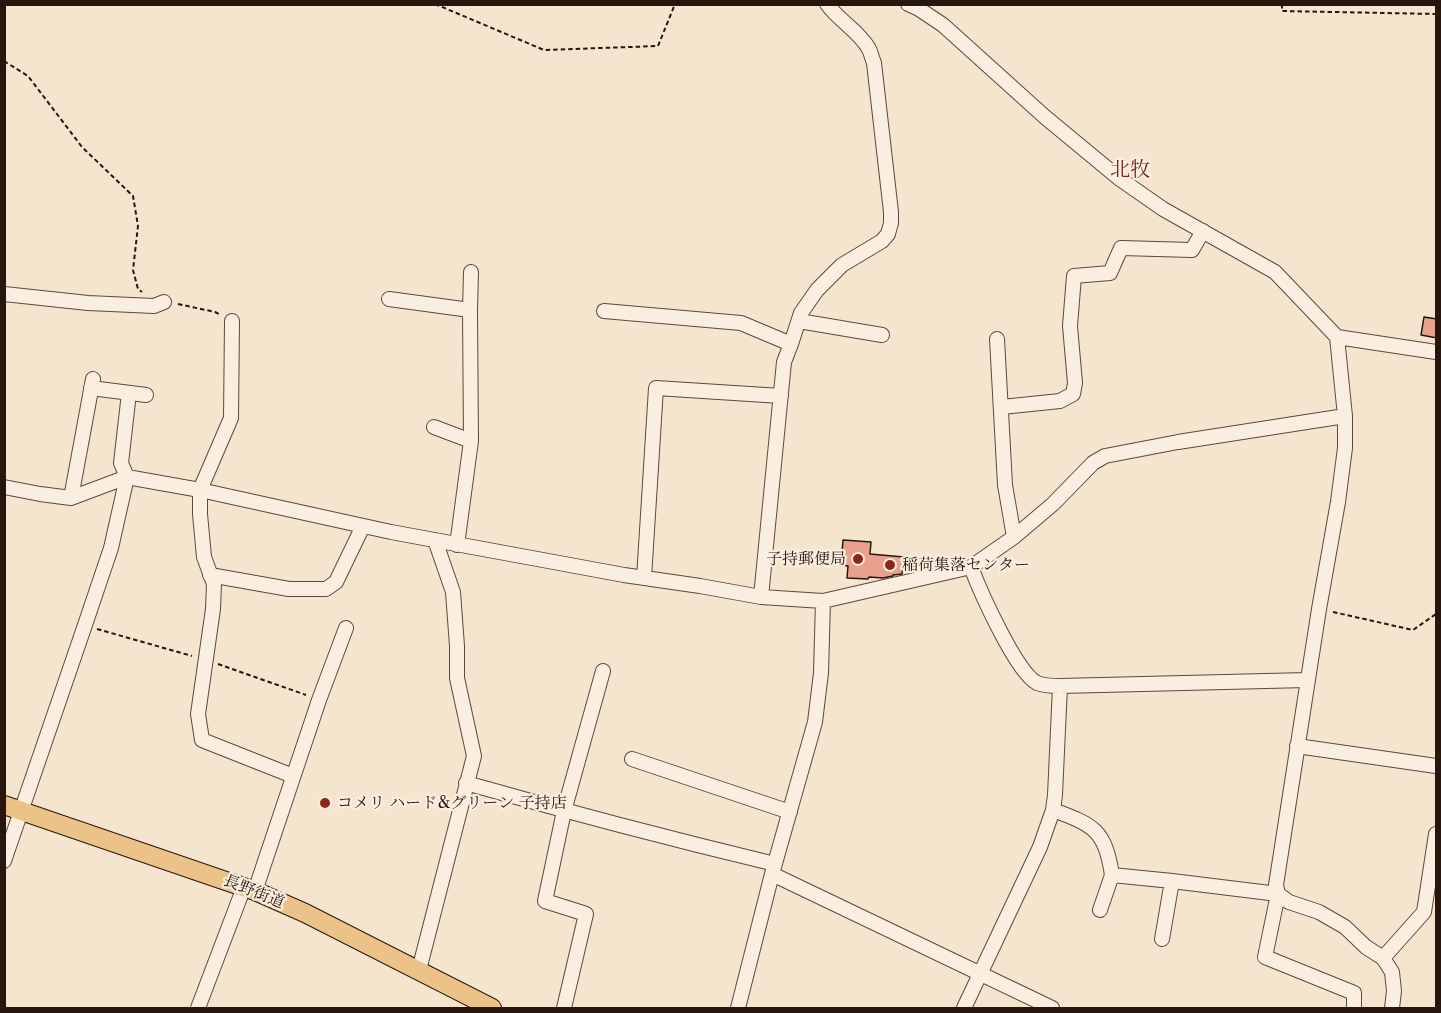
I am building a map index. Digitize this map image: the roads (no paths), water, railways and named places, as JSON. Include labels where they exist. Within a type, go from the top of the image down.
[{"type":"main road","name":"長野街道","points":[[13,808],[249,889],[305,913],[492,1008]]},
{"type":"street","points":[[760,597],[784,362],[801,313],[817,291],[842,265],[882,241],[888,234],[891,223],[874,63],[869,49],[860,37],[827,4]]},
{"type":"street","points":[[908,4],[943,25],[1045,117],[1120,179],[1163,209],[1275,272],[1338,337],[1437,352]]},
{"type":"street","points":[[1002,407],[1060,401],[1073,394],[1075,382],[1070,326],[1074,276],[1110,273],[1121,248],[1192,249],[1203,231]]},
{"type":"street","points":[[457,544],[471,441],[471,272]]},
{"type":"street","points":[[4,294],[88,303],[154,306],[164,302]]},
{"type":"street","points":[[389,299],[470,310]]},
{"type":"street","points":[[604,311],[741,323],[791,344]]},
{"type":"street","points":[[232,321],[231,418],[200,490],[204,557],[214,584],[213,609],[198,714],[202,740],[293,776]]},
{"type":"street","points":[[799,321],[882,335]]},
{"type":"street","points":[[1338,337],[1345,416],[1342,475],[1307,680],[1276,885],[1278,894],[1265,957],[1354,993],[1354,1008]]},
{"type":"street","points":[[998,339],[1005,484],[1014,537]]},
{"type":"street","points":[[71,498],[92,383],[146,395]]},
{"type":"street","points":[[644,578],[657,388],[781,396]]},
{"type":"street","points":[[4,861],[13,808],[111,548],[127,477],[121,463],[129,393]]},
{"type":"street","points":[[4,487],[71,498],[127,477],[200,490],[363,526],[644,578],[760,597],[823,602],[971,567],[1014,537],[1053,504],[1093,463],[1105,456],[1178,442],[1345,416]]},
{"type":"street","points":[[434,427],[471,441]]},
{"type":"street","points":[[210,575],[289,590],[326,589],[336,582],[363,526]]},
{"type":"street","points":[[419,970],[474,756],[457,678],[453,592],[435,540]]},
{"type":"street","points":[[971,567],[992,615],[1021,666],[1038,683],[1060,686],[1307,680]]},
{"type":"street","points":[[738,1008],[773,869],[815,722],[821,673],[823,602]]},
{"type":"street","points":[[198,1008],[249,889],[293,776],[346,627]]},
{"type":"street","points":[[564,1008],[586,914],[546,901],[564,811],[603,671]]},
{"type":"street","points":[[964,1008],[1041,847],[1053,810],[1060,686]]},
{"type":"street","points":[[1297,746],[1437,766]]},
{"type":"street","points":[[632,759],[790,812]]},
{"type":"street","points":[[466,783],[773,869],[1052,1008]]},
{"type":"street","points":[[1053,810],[1090,825],[1102,838],[1110,857],[1112,875],[1100,910]]},
{"type":"street","points":[[1383,958],[1430,914],[1437,834]]},
{"type":"street","points":[[1112,875],[1278,894],[1289,902],[1319,912],[1345,927],[1383,958],[1392,972],[1394,991],[1392,1008]]},
{"type":"street","points":[[1162,939],[1172,881]]},
{"type":"place","name":"子持郵便局","points":[[858,559]]},
{"type":"place","name":"稲荷集落センター","points":[[890,565]]},
{"type":"place","name":"コメリ ハード&グリーン 子持店","points":[[325,803]]},
{"type":"district","name":"北牧","points":[[1130,170]]}]
